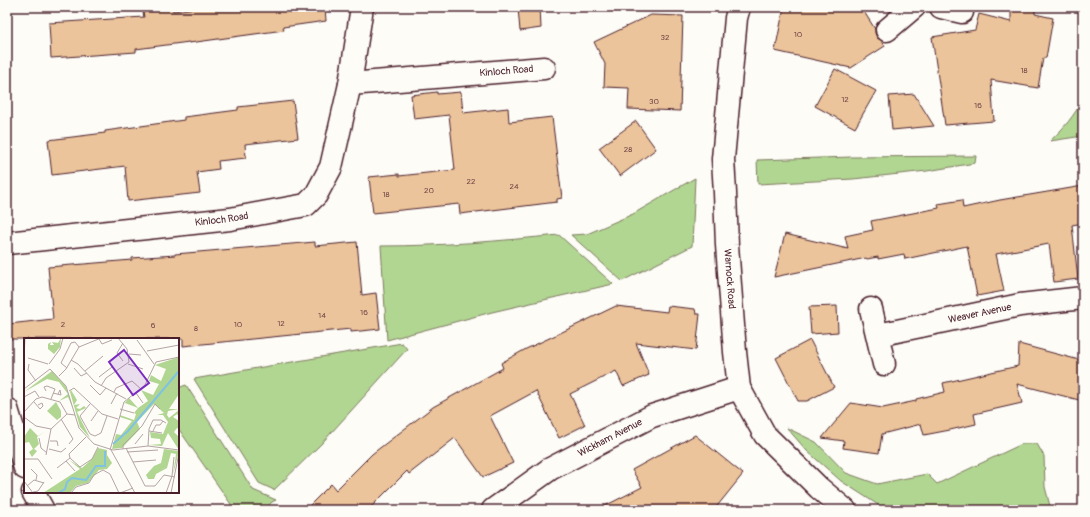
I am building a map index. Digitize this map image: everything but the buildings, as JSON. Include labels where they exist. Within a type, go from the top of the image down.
[{"type":"street","name":"Kinloch Road","points":[[7,243],[230,219],[306,205],[316,195],[331,167],[350,84],[362,7]]},
{"type":"street","name":"Warnock Road","points":[[739,7],[736,18],[723,159],[727,245],[739,388],[765,435],[819,488],[845,510]]},
{"type":"street","points":[[887,30],[914,7]]},
{"type":"street","points":[[941,7],[962,12]]},
{"type":"street","name":"Kinloch Road","points":[[350,84],[544,68]]},
{"type":"street","name":"Weaver Avenue","points":[[878,335],[1020,305],[1083,298]]},
{"type":"street","points":[[871,309],[884,364]]},
{"type":"street","name":"Wickham Avenue","points":[[493,510],[550,469],[652,416],[739,388]]},
{"type":"street","points":[[7,413],[24,465]]},
{"type":"street","points":[[34,493],[43,510]]},
{"type":"green space","points":[[1083,99],[1083,136],[1050,141],[1068,122]]},
{"type":"green space","points":[[976,156],[975,163],[927,171],[853,179],[758,184],[757,160],[852,157]]},
{"type":"green space","points":[[695,178],[692,246],[622,281],[571,235],[587,234],[633,214]]},
{"type":"green space","points":[[559,235],[613,284],[492,312],[387,340],[381,246],[470,243]]},
{"type":"green space","points":[[402,343],[407,349],[321,444],[274,490],[259,483],[194,379]]},
{"type":"green space","points":[[186,385],[253,490],[276,500],[264,510],[235,510],[179,429],[179,388]]},
{"type":"green space","points":[[787,428],[816,442],[846,473],[877,484],[927,474],[937,484],[1022,444],[1037,444],[1044,456],[1045,487],[1051,510],[886,510],[841,481],[807,451]]}]
